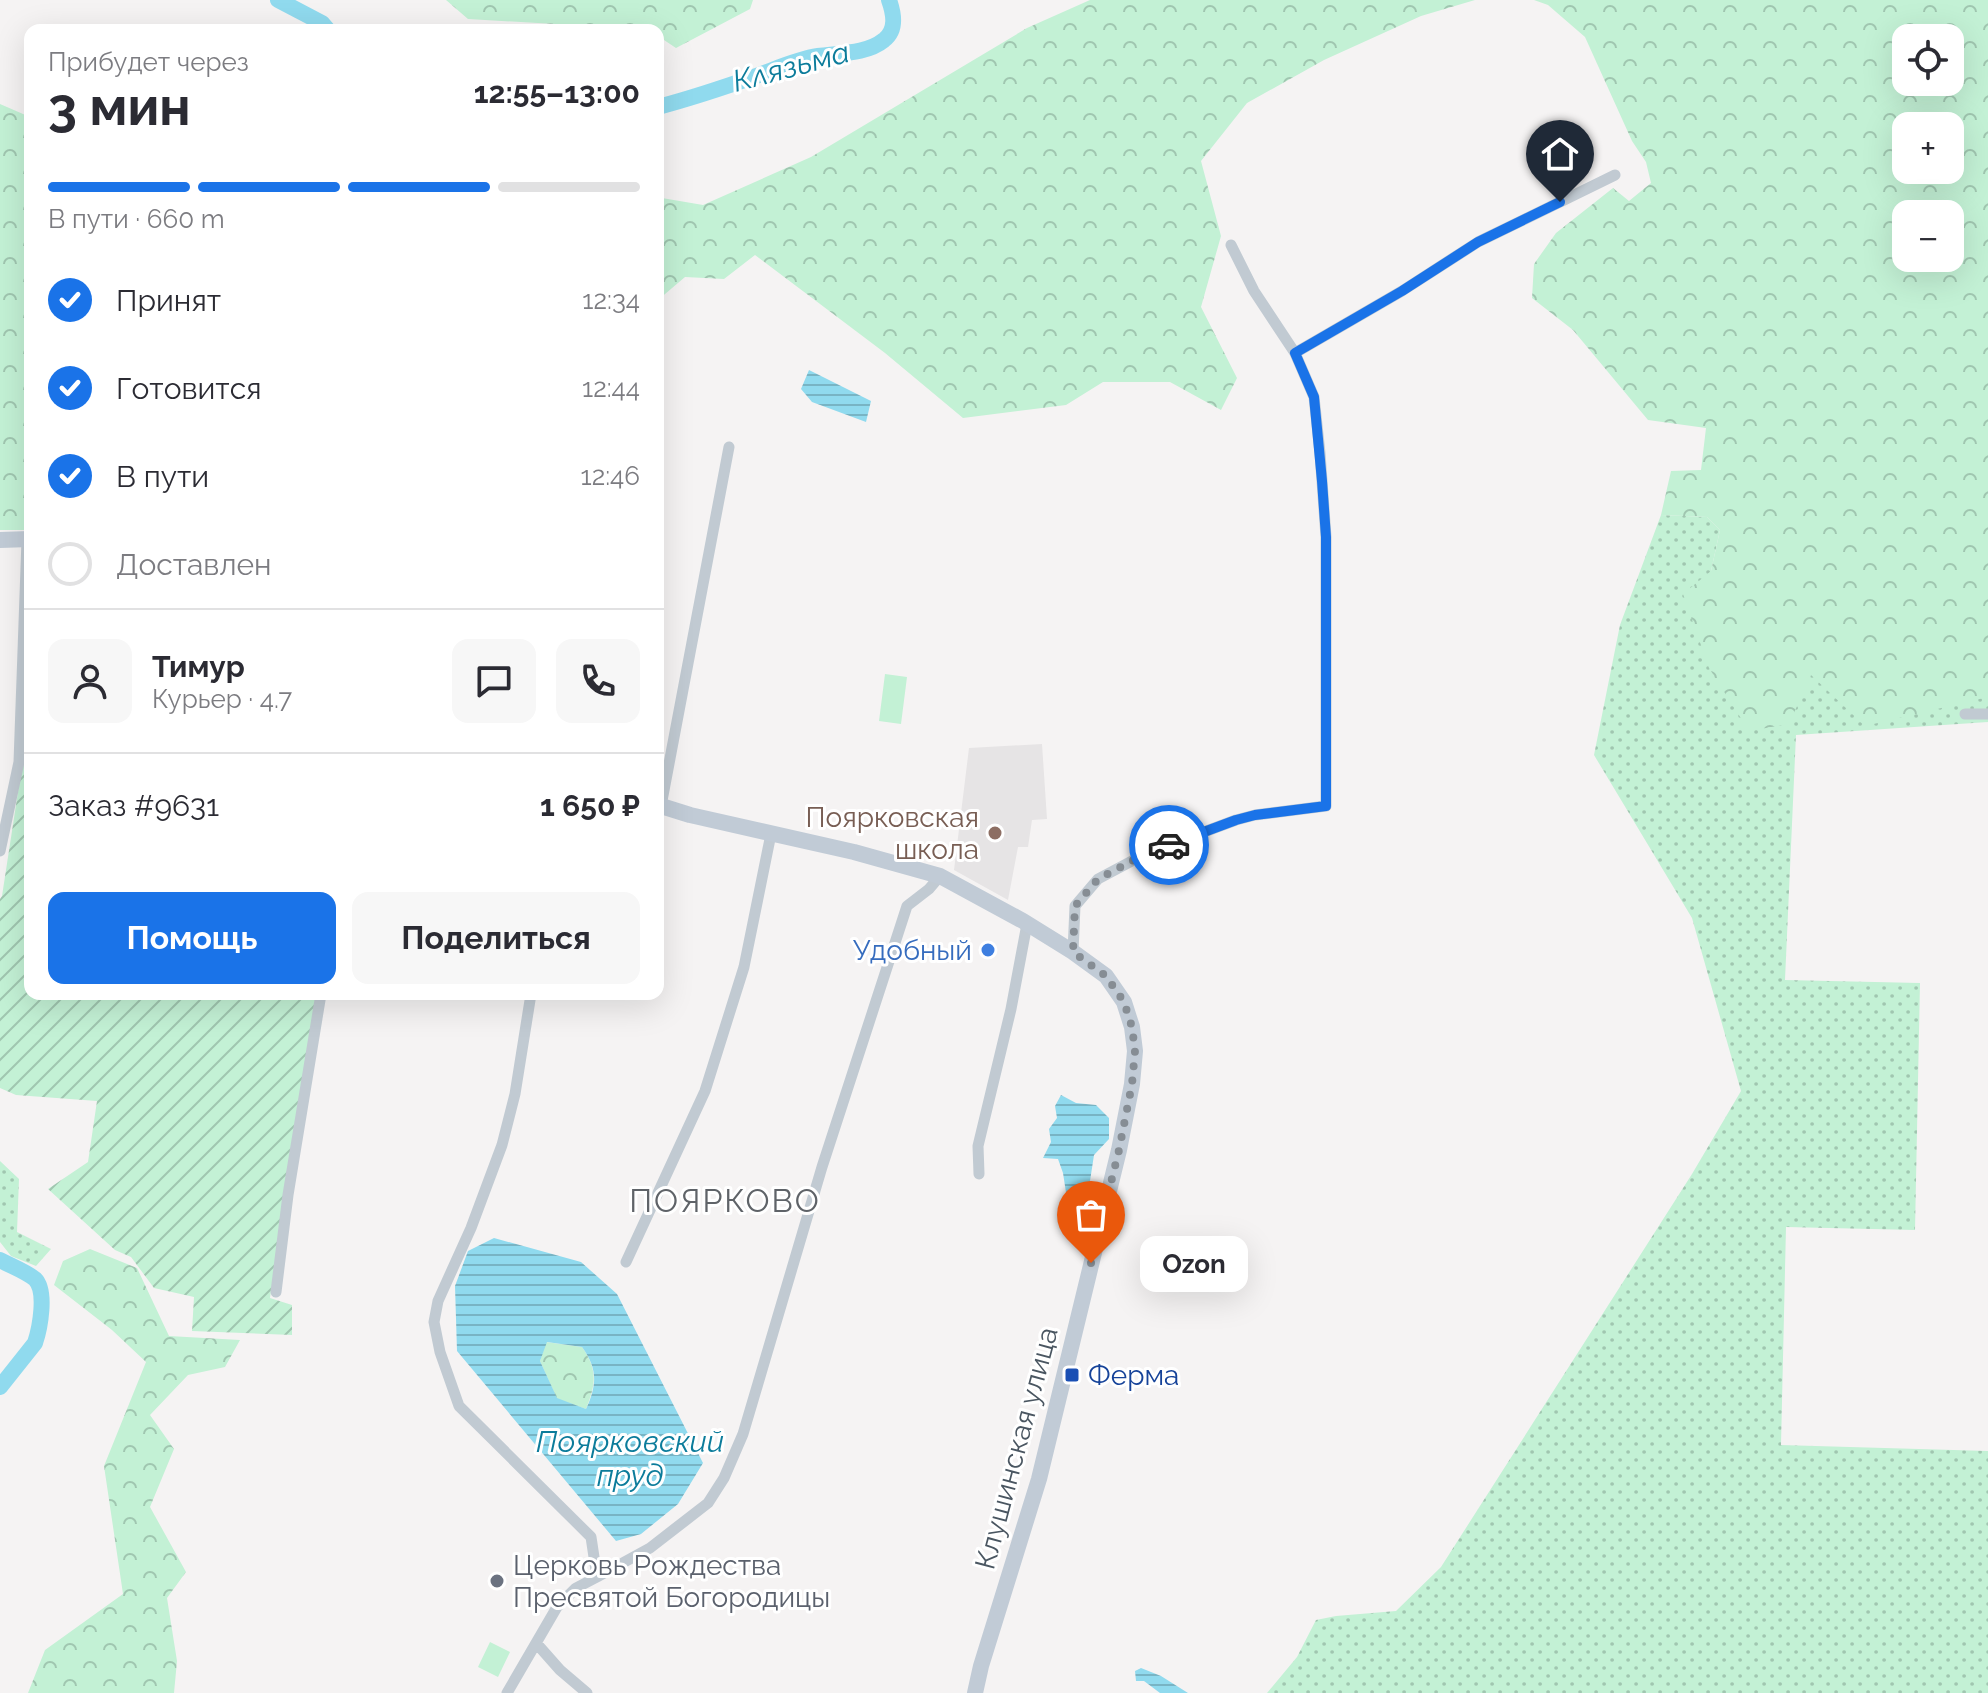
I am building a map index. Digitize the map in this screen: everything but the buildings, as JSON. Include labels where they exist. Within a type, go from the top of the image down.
[{"type":"main road","points":[[0,540],[24,540]]},
{"type":"main road","points":[[664,807],[904,864],[940,876],[1073,952]]},
{"type":"main road","name":"Клушинская улица","points":[[975,1693],[1039,1479],[1119,1150],[1132,1084],[1135,1051],[1124,1002],[1106,976],[1073,952]]},
{"type":"street","points":[[1295,353],[1402,291],[1478,242],[1615,175]]},
{"type":"street","points":[[1073,952],[1075,906],[1098,879],[1145,854],[1236,820],[1326,806],[1326,537],[1314,397],[1295,353],[1254,291],[1231,245]]},
{"type":"street","points":[[664,780],[729,447]]},
{"type":"street","points":[[0,851],[19,762],[24,639]]},
{"type":"street","points":[[1965,714],[1988,714]]},
{"type":"street","points":[[626,1262],[705,1091],[744,967],[771,834]]},
{"type":"street","points":[[507,1693],[557,1607],[576,1588],[650,1548],[708,1503],[724,1478],[743,1434],[822,1167],[907,906],[940,876]]},
{"type":"street","points":[[979,1174],[978,1146],[1011,1009],[1027,924]]},
{"type":"street","points":[[276,1292],[288,1195],[320,1000]]},
{"type":"street","points":[[530,1000],[515,1094],[502,1145],[471,1228],[438,1301],[434,1322],[440,1352],[459,1406],[591,1537],[597,1577]]},
{"type":"street","points":[[537,1644],[560,1670],[587,1693]]},
{"type":"shaded area","name":"Поярковская школа","points":[[1042,744],[1047,819],[1032,820],[1028,847],[1018,847],[1008,900],[954,870],[969,748]]},
{"type":"green space","points":[[446,0],[753,0],[750,9],[676,48],[664,40],[664,24],[554,24],[468,19]]},
{"type":"green space","points":[[1090,0],[1475,0],[1421,16],[1324,60],[1247,103],[1201,161],[1221,236],[1201,307],[1237,378],[1221,410],[1170,382],[1103,382],[1066,405],[963,418],[885,353],[755,255],[724,279],[685,277],[664,295],[664,198],[703,205],[811,157],[1027,28]]},
{"type":"green space","points":[[1534,0],[1988,0],[1988,697],[1865,726],[1811,675],[1789,724],[1749,731],[1709,668],[1683,594],[1711,571],[1720,530],[1707,517],[1661,515],[1671,471],[1701,470],[1706,428],[1648,420],[1573,330],[1532,298],[1534,264],[1556,233],[1613,188],[1629,201],[1651,183],[1646,162],[1632,141],[1585,37],[1548,5]]},
{"type":"green space","points":[[0,104],[24,114],[24,530],[0,530]]},
{"type":"green space","points":[[1661,515],[1707,517],[1720,530],[1711,571],[1811,675],[1988,697],[1988,722],[1796,735],[1785,980],[1920,983],[1915,1230],[1786,1227],[1781,1445],[1988,1451],[1988,1693],[1267,1693],[1297,1657],[1316,1620],[1396,1611],[1441,1567],[1692,1174],[1741,1091],[1692,918],[1594,755],[1620,625]]},
{"type":"green space","points":[[885,674],[907,677],[901,724],[879,721]]},
{"type":"green space","points":[[22,766],[24,1000],[315,1000],[270,1298],[292,1305],[292,1335],[192,1331],[194,1297],[154,1288],[131,1257],[115,1250],[48,1189],[88,1162],[97,1101],[16,1095],[0,1088],[0,899]]},
{"type":"green space","points":[[0,1161],[19,1179],[17,1232],[51,1249],[36,1266],[11,1256],[0,1242]]},
{"type":"green space","points":[[90,1249],[137,1268],[169,1336],[240,1340],[225,1367],[188,1375],[150,1415],[174,1449],[150,1507],[186,1572],[167,1598],[177,1661],[174,1693],[28,1693],[45,1650],[123,1594],[104,1466],[146,1362],[112,1330],[54,1285],[63,1261]]},
{"type":"green space","points":[[546,1342],[582,1347],[587,1355],[594,1377],[586,1409],[557,1399],[540,1361]]},
{"type":"green space","points":[[490,1642],[510,1652],[498,1677],[478,1667]]},
{"type":"water","points":[[809,370],[871,401],[866,422],[812,402],[801,389]]},
{"type":"water","points":[[1061,1095],[1076,1103],[1096,1105],[1109,1118],[1109,1139],[1094,1155],[1088,1194],[1067,1199],[1058,1159],[1043,1158],[1051,1142],[1049,1129],[1057,1118],[1055,1106]]},
{"type":"water","name":"Поярковский пруд","points":[[494,1238],[581,1262],[617,1294],[703,1463],[678,1504],[641,1534],[616,1541],[457,1351],[455,1286],[468,1251]],"holes":[[[547,1342],[582,1347],[591,1363],[594,1377],[586,1409],[557,1398],[540,1361]]]},
{"type":"water","points":[[1141,1668],[1188,1693],[1160,1693],[1144,1681],[1136,1681],[1135,1671]]},
{"type":"waterway","name":"Клязьма","points":[[278,0],[323,24]]},
{"type":"waterway","name":"Клязьма","points":[[664,105],[803,59],[877,45],[893,27],[889,0]]},
{"type":"waterway","name":"Клязьма","points":[[0,1260],[35,1279],[42,1301],[35,1343],[0,1387]]},
{"type":"way so far","points":[[1091,1263],[1119,1150],[1135,1051],[1124,1002],[1106,976],[1073,952],[1075,906],[1098,879],[1169,845]]},
{"type":"place","name":"Поярковская школа","points":[[995,833]]},
{"type":"place","name":"Удобный","points":[[988,950]]},
{"type":"place","name":"Ozon","points":[[1091,1263]]},
{"type":"place","name":"Ферма","points":[[1072,1375]]},
{"type":"place","name":"Церковь Рождества Пресвятой Богородицы","points":[[497,1581]]},
{"type":"district","name":"ПОЯРКОВО","points":[[725,1201]]},
{"type":"route","points":[[1169,845],[1255,815],[1326,806],[1326,537],[1314,397],[1295,353],[1402,291],[1478,242],[1560,202]]}]
